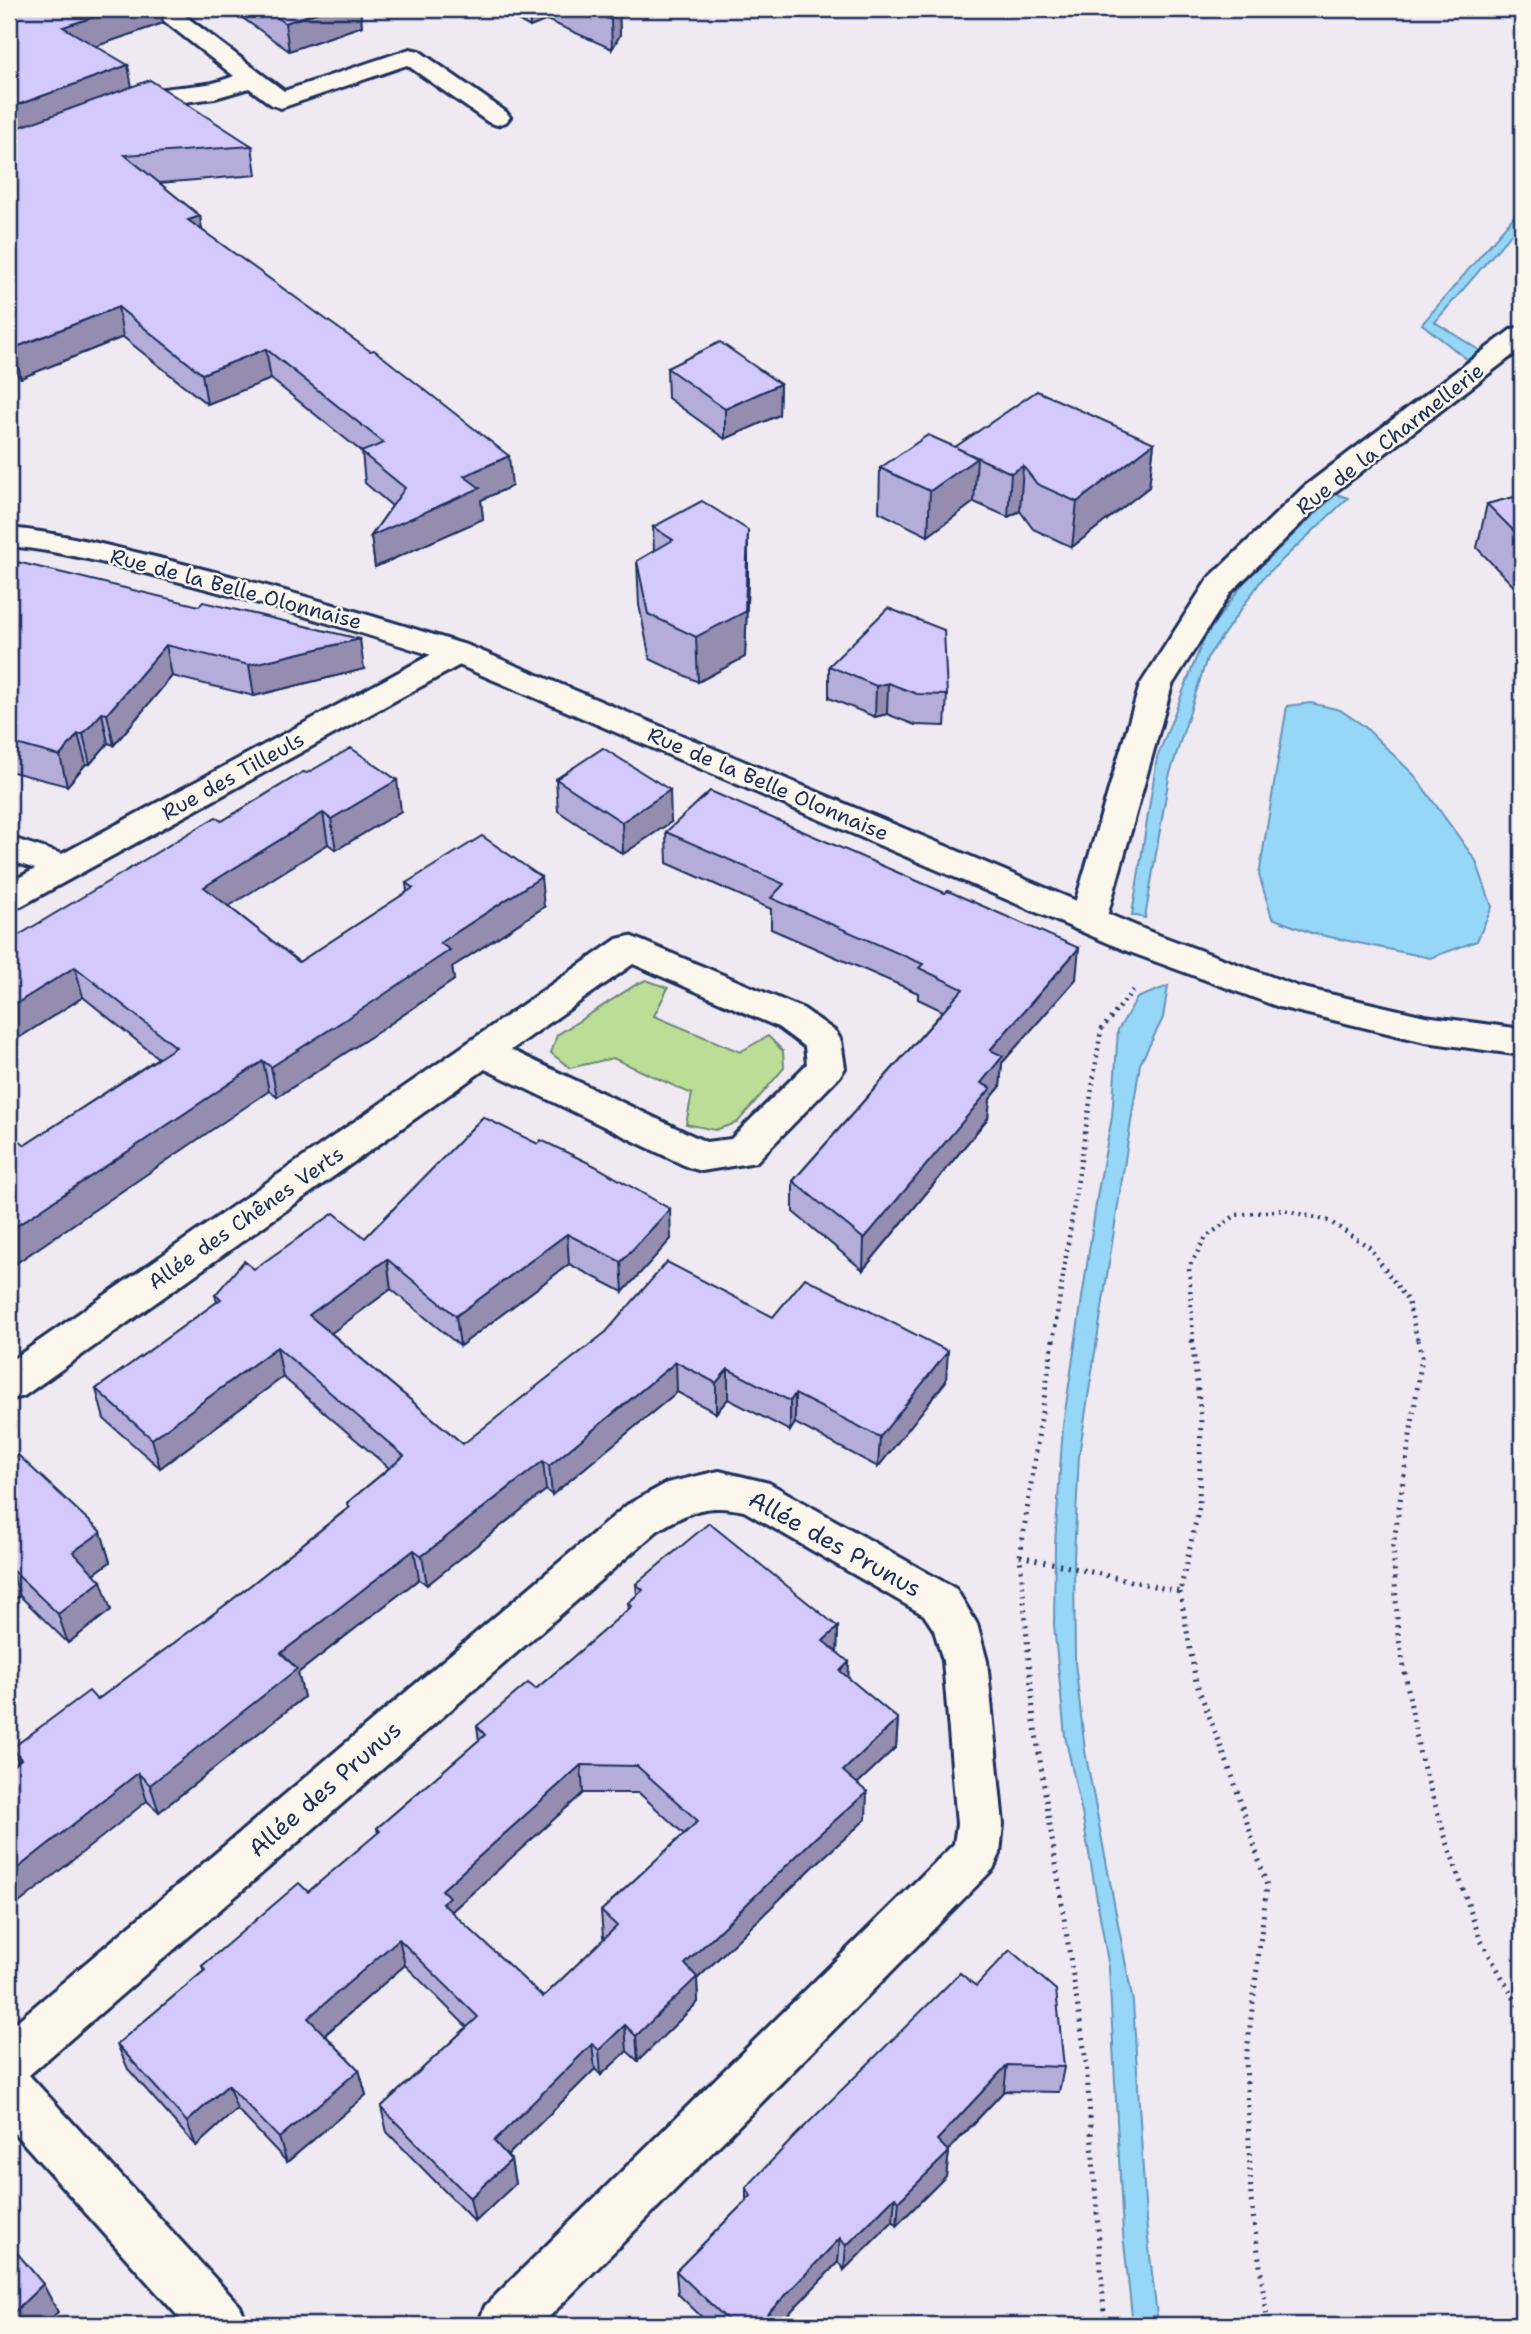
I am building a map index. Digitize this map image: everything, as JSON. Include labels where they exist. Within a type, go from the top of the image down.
[{"type":"street","points":[[161,9],[281,100],[410,56],[497,117]]},
{"type":"street","points":[[98,118],[149,99],[215,91],[251,79]]},
{"type":"street","name":"Rue de la Charmellerie","points":[[1088,920],[1156,685],[1219,586],[1316,492],[1522,335]]},
{"type":"street","name":"Rue de la Belle Olonnaise","points":[[9,537],[52,541],[210,580],[346,617],[458,653],[1140,942],[1292,998],[1425,1029],[1522,1042]]},
{"type":"street","name":"Rue des Tilleuls","points":[[9,898],[458,653]]},
{"type":"street","points":[[9,848],[42,858],[62,869]]},
{"type":"street","name":"Allée des Chênes Verts","points":[[9,1384],[630,947],[791,1018],[823,1041],[826,1068],[742,1152],[702,1157],[483,1052]]},
{"type":"street","name":"Allée des Prunus","points":[[9,2060],[642,1518],[682,1495],[719,1488],[754,1495],[940,1602],[955,1624],[965,1661],[981,1824],[976,1854],[504,2325]]},
{"type":"street","points":[[9,2090],[221,2325]]},
{"type":"path","points":[[1105,2325],[1086,2061],[1034,1721],[1020,1556],[1101,1030],[1138,983]]},
{"type":"path","points":[[1268,2325],[1251,2200],[1246,2059],[1267,1886],[1233,1778],[1196,1682],[1180,1592],[1199,1507],[1201,1417],[1190,1317],[1189,1267],[1206,1237],[1236,1215],[1283,1210],[1329,1221],[1369,1247],[1408,1300],[1422,1357],[1393,1547],[1398,1634],[1420,1756],[1446,1836],[1480,1939],[1522,2012]]},
{"type":"path","points":[[1020,1556],[1180,1592]]},
{"type":"green space","points":[[646,980],[668,988],[654,1016],[740,1052],[768,1036],[783,1051],[784,1068],[737,1123],[715,1130],[686,1124],[692,1094],[613,1058],[570,1068],[551,1053],[557,1035]]},
{"type":"water","points":[[1522,207],[1522,221],[1435,322],[1485,354],[1473,364],[1422,324]]},
{"type":"water","points":[[1336,494],[1348,498],[1263,578],[1207,658],[1169,777],[1145,918],[1132,915],[1157,758],[1204,638],[1245,581]]},
{"type":"water","points":[[1311,703],[1340,710],[1364,726],[1414,775],[1476,861],[1492,907],[1477,941],[1430,958],[1311,933],[1272,918],[1259,875],[1287,706]]},
{"type":"water","points":[[1168,986],[1163,1018],[1140,1064],[1079,1455],[1074,1558],[1075,1662],[1085,1751],[1133,2002],[1146,2221],[1158,2325],[1133,2325],[1123,2234],[1109,1968],[1082,1813],[1065,1736],[1054,1625],[1055,1545],[1063,1425],[1098,1191],[1112,1117],[1118,1030],[1137,998]]},
{"type":"building","points":[[9,9],[118,9],[63,27],[128,65],[9,108]]},
{"type":"building","points":[[265,9],[327,9],[285,23]]},
{"type":"building","points":[[584,9],[618,9],[611,20]]},
{"type":"building","points":[[150,80],[252,146],[125,155],[200,216],[188,220],[370,351],[374,350],[509,456],[464,476],[480,488],[371,536],[405,488],[361,452],[384,443],[266,349],[202,374],[118,307],[14,348],[9,343],[9,181],[12,180],[9,177],[9,158],[13,157],[9,153],[9,131]]},
{"type":"building","points":[[720,342],[780,384],[725,409],[667,368]]},
{"type":"building","points":[[1037,391],[1154,443],[1077,502],[1037,484],[1023,466],[1011,473],[957,448],[977,458],[930,491],[880,468],[928,435],[955,447]]},
{"type":"building","points":[[1522,495],[1522,539],[1487,504]]},
{"type":"building","points":[[702,501],[748,530],[745,612],[696,637],[648,614],[637,561],[673,540],[653,527]]},
{"type":"building","points":[[9,560],[199,606],[203,602],[360,639],[249,665],[166,645],[107,714],[102,713],[83,734],[78,734],[60,756],[9,742]]},
{"type":"building","points":[[888,608],[944,630],[947,695],[917,694],[888,683],[876,686],[829,666]]},
{"type":"building","points":[[351,748],[397,780],[331,819],[323,813],[204,887],[299,962],[413,888],[406,883],[482,836],[541,877],[440,943],[450,950],[376,1000],[271,1067],[263,1061],[9,1231],[9,1133],[25,1145],[176,1047],[75,967],[9,1008],[9,941],[216,817],[222,821],[303,772],[307,773]]},
{"type":"building","points":[[603,748],[670,790],[622,822],[556,779]]},
{"type":"building","points":[[710,791],[1079,948],[990,1050],[1003,1056],[981,1083],[991,1088],[864,1239],[793,1181],[963,989],[919,968],[923,964],[771,898],[784,884],[666,832]]},
{"type":"building","points":[[483,1117],[538,1144],[541,1140],[595,1166],[670,1209],[621,1262],[567,1234],[456,1316],[387,1259],[309,1315],[463,1444],[606,1332],[667,1262],[773,1317],[805,1278],[948,1351],[880,1437],[795,1394],[790,1401],[728,1369],[716,1383],[676,1362],[549,1466],[543,1461],[422,1556],[414,1550],[281,1653],[297,1669],[150,1785],[138,1773],[9,1875],[9,1769],[21,1759],[12,1748],[89,1691],[97,1700],[228,1603],[350,1507],[347,1503],[404,1456],[277,1347],[152,1439],[96,1389],[221,1299],[215,1295],[244,1261],[254,1269],[334,1213],[365,1238]]},
{"type":"building","points":[[18,1455],[101,1532],[73,1552],[101,1581],[58,1614],[9,1567],[9,1462]]},
{"type":"building","points":[[709,1523],[838,1627],[823,1641],[849,1662],[840,1671],[898,1719],[843,1771],[867,1792],[815,1838],[685,1964],[697,1977],[636,2036],[625,2025],[599,2050],[592,2044],[494,2141],[511,2160],[470,2198],[381,2107],[478,2017],[399,1939],[308,2018],[359,2070],[279,2138],[228,2085],[187,2122],[117,2044],[205,1970],[202,1966],[299,1883],[308,1892],[380,1831],[377,1828],[485,1735],[477,1726],[528,1683],[536,1689],[632,1606],[628,1603],[643,1590],[636,1584]],"holes":[[[581,1765],[637,1766],[698,1821],[601,1911],[617,1926],[543,1997],[442,1903],[449,1897],[442,1890]]]},
{"type":"building","points":[[1010,1950],[1056,1990],[1064,2067],[1007,2065],[937,2140],[949,2152],[899,2201],[895,2197],[846,2246],[840,2238],[757,2325],[733,2325],[676,2271],[751,2196],[746,2188],[795,2136],[960,1973],[976,1986]]},
{"type":"building","points":[[9,2243],[43,2284],[9,2317]]}]
